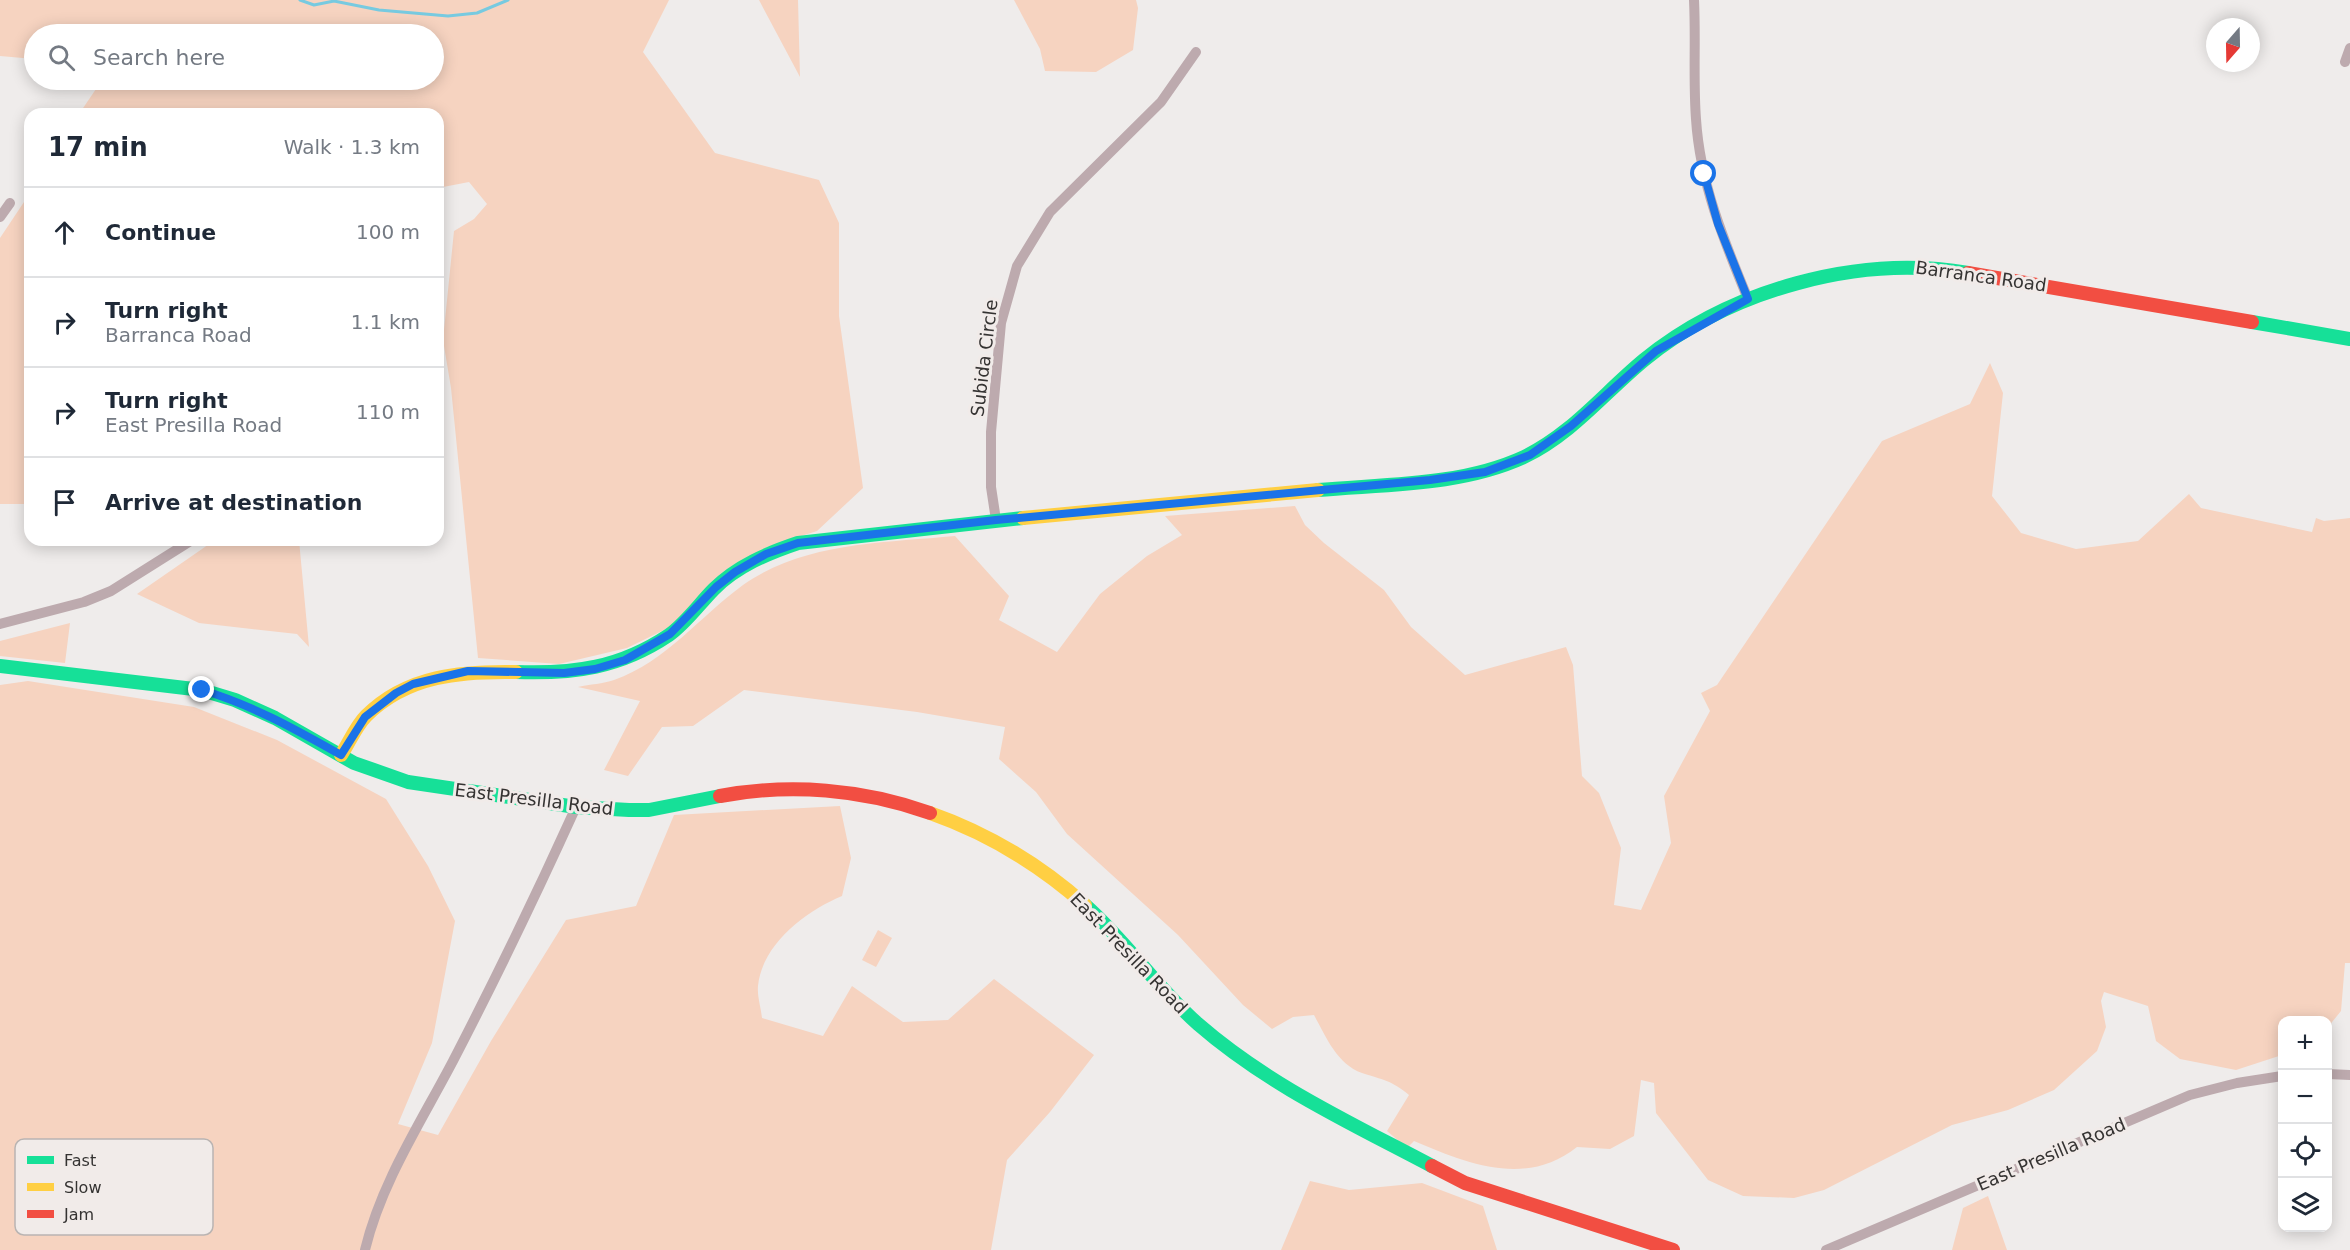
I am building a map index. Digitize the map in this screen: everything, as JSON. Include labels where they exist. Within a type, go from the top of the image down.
[{"type":"street","points":[[1694,0],[1695,110],[1703,169],[1718,224],[1748,299]]},
{"type":"street","points":[[2345,62],[2350,48]]},
{"type":"street","name":"Subida Circle","points":[[996,520],[991,487],[991,432],[1001,323],[1017,266],[1050,212],[1161,102],[1196,52]]},
{"type":"street","points":[[0,217],[10,203]]},
{"type":"street","name":"Barranca Road","points":[[341,755],[365,717],[396,693],[413,684],[468,671],[564,673],[595,669],[625,660],[670,634],[716,587],[735,572],[785,546],[826,538],[996,520],[1430,480],[1485,472],[1530,455],[1548,444],[1656,351],[1748,299],[1807,278],[1850,270],[1902,266],[1934,267],[2350,339]]},
{"type":"street","points":[[0,624],[84,602],[111,591],[182,546]]},
{"type":"street","name":"East Presilla Road","points":[[0,666],[202,690],[235,700],[275,718],[341,755],[381,774],[408,782],[576,807],[650,810],[754,790],[813,789],[849,793],[910,806],[956,822],[1015,852],[1067,889],[1092,911],[1196,1022],[1240,1059],[1294,1094],[1465,1183],[1673,1250]]},
{"type":"street","points":[[365,1250],[369,1233],[396,1168],[473,1022],[576,807]]},
{"type":"street","points":[[2332,1074],[2350,1075]]},
{"type":"street","name":"East Presilla Road","points":[[1826,1250],[2190,1095],[2237,1083],[2278,1077]]},
{"type":"shaded area","points":[[0,0],[669,0],[643,52],[715,153],[819,180],[839,223],[839,316],[863,488],[817,531],[767,547],[668,628],[627,648],[559,664],[478,658],[444,330],[454,231],[474,219],[487,204],[469,182],[444,187],[444,108],[83,108],[95,90],[444,90],[444,24],[24,24],[24,58],[0,56]]},
{"type":"shaded area","points":[[759,0],[798,0],[800,77]]},
{"type":"shaded area","points":[[1014,0],[1136,0],[1138,8],[1133,50],[1096,72],[1045,71],[1040,49]]},
{"type":"shaded area","points":[[24,202],[24,504],[0,504],[0,238]]},
{"type":"shaded area","points":[[1990,363],[2003,393],[1992,496],[2021,533],[2076,549],[2138,541],[2189,494],[2201,508],[2312,532],[2316,518],[2324,521],[2350,518],[2350,963],[2345,963],[2341,1011],[2332,1022],[2332,1016],[2278,1016],[2278,1056],[2236,1070],[2180,1059],[2156,1041],[2148,1006],[2104,992],[2101,1001],[2106,1027],[2097,1051],[2054,1090],[2008,1110],[1952,1125],[1824,1190],[1794,1198],[1743,1196],[1708,1180],[1656,1113],[1654,1083],[1641,1080],[1634,1136],[1610,1149],[1577,1147],[1557,1159],[1537,1166],[1517,1169],[1496,1168],[1475,1163],[1414,1141],[1407,1148],[1387,1131],[1409,1095],[1392,1083],[1353,1069],[1333,1049],[1314,1015],[1293,1017],[1272,1029],[1243,1005],[1178,935],[1067,834],[1036,792],[999,759],[1005,727],[917,712],[744,690],[693,726],[662,727],[628,776],[604,770],[640,701],[578,687],[614,680],[650,662],[743,585],[792,560],[818,552],[872,543],[955,536],[1009,596],[999,620],[1057,652],[1100,594],[1147,556],[1182,535],[1165,516],[1295,506],[1305,525],[1324,543],[1384,590],[1411,627],[1465,675],[1566,647],[1573,665],[1582,776],[1599,793],[1621,848],[1614,905],[1641,910],[1671,843],[1664,796],[1710,711],[1701,693],[1717,685],[1882,441],[1970,404]]},
{"type":"shaded area","points":[[206,546],[300,546],[309,647],[297,634],[199,623],[137,594]]},
{"type":"shaded area","points":[[70,623],[65,663],[0,656],[0,641]]},
{"type":"shaded area","points":[[28,681],[194,707],[277,740],[386,799],[428,866],[455,921],[432,1043],[398,1124],[438,1135],[491,1041],[566,920],[636,906],[674,815],[840,806],[851,858],[842,896],[814,910],[801,920],[777,943],[768,956],[761,971],[758,986],[762,1018],[823,1036],[852,986],[903,1022],[948,1020],[994,979],[1094,1055],[1050,1112],[1007,1160],[991,1250],[0,1250],[0,685]]},
{"type":"shaded area","points":[[878,930],[892,938],[876,967],[862,960]]},
{"type":"shaded area","points":[[1310,1181],[1349,1190],[1422,1183],[1483,1206],[1497,1250],[1281,1250]]},
{"type":"shaded area","points":[[1988,1196],[2007,1250],[1952,1250],[1963,1208]]},
{"type":"waterway","points":[[300,0],[314,5],[334,1],[379,10],[448,16],[477,13],[508,0]]},
{"type":"traffic: fast","points":[[1318,490],[1449,479],[1475,474],[1524,457],[1573,425],[1644,360],[1678,335],[1716,314],[1797,283],[1840,274],[1883,269],[1926,268],[1968,273]]},
{"type":"traffic: fast","points":[[2252,322],[2350,339]]},
{"type":"traffic: fast","points":[[516,672],[577,670],[596,667],[633,655],[669,635],[714,589],[743,567],[798,543],[1023,518]]},
{"type":"traffic: fast","points":[[0,666],[202,690],[235,700],[275,718],[354,763],[408,782],[576,807],[629,810],[649,810],[720,796]]},
{"type":"traffic: fast","points":[[1085,905],[1183,1010],[1225,1046],[1311,1102],[1432,1166]]},
{"type":"traffic: slow","points":[[1023,518],[1318,490]]},
{"type":"traffic: slow","points":[[341,755],[362,720],[382,702],[399,692],[436,678],[476,673],[516,672]]},
{"type":"traffic: slow","points":[[930,813],[992,840],[1050,877],[1085,905]]},
{"type":"traffic: jam","points":[[1968,273],[2252,322]]},
{"type":"traffic: jam","points":[[720,796],[773,790],[826,791],[879,798],[930,813]]},
{"type":"traffic: jam","points":[[1432,1166],[1465,1183],[1673,1250]]},
{"type":"route","points":[[202,690],[235,700],[275,718],[341,755],[365,717],[396,693],[413,684],[439,676],[468,671],[564,673],[595,669],[625,660],[659,643],[716,587],[735,572],[785,546],[826,538],[996,520],[1430,480],[1485,472],[1530,455],[1548,444],[1583,416],[1632,369],[1656,351],[1678,336],[1748,299],[1718,224],[1704,174]]}]
